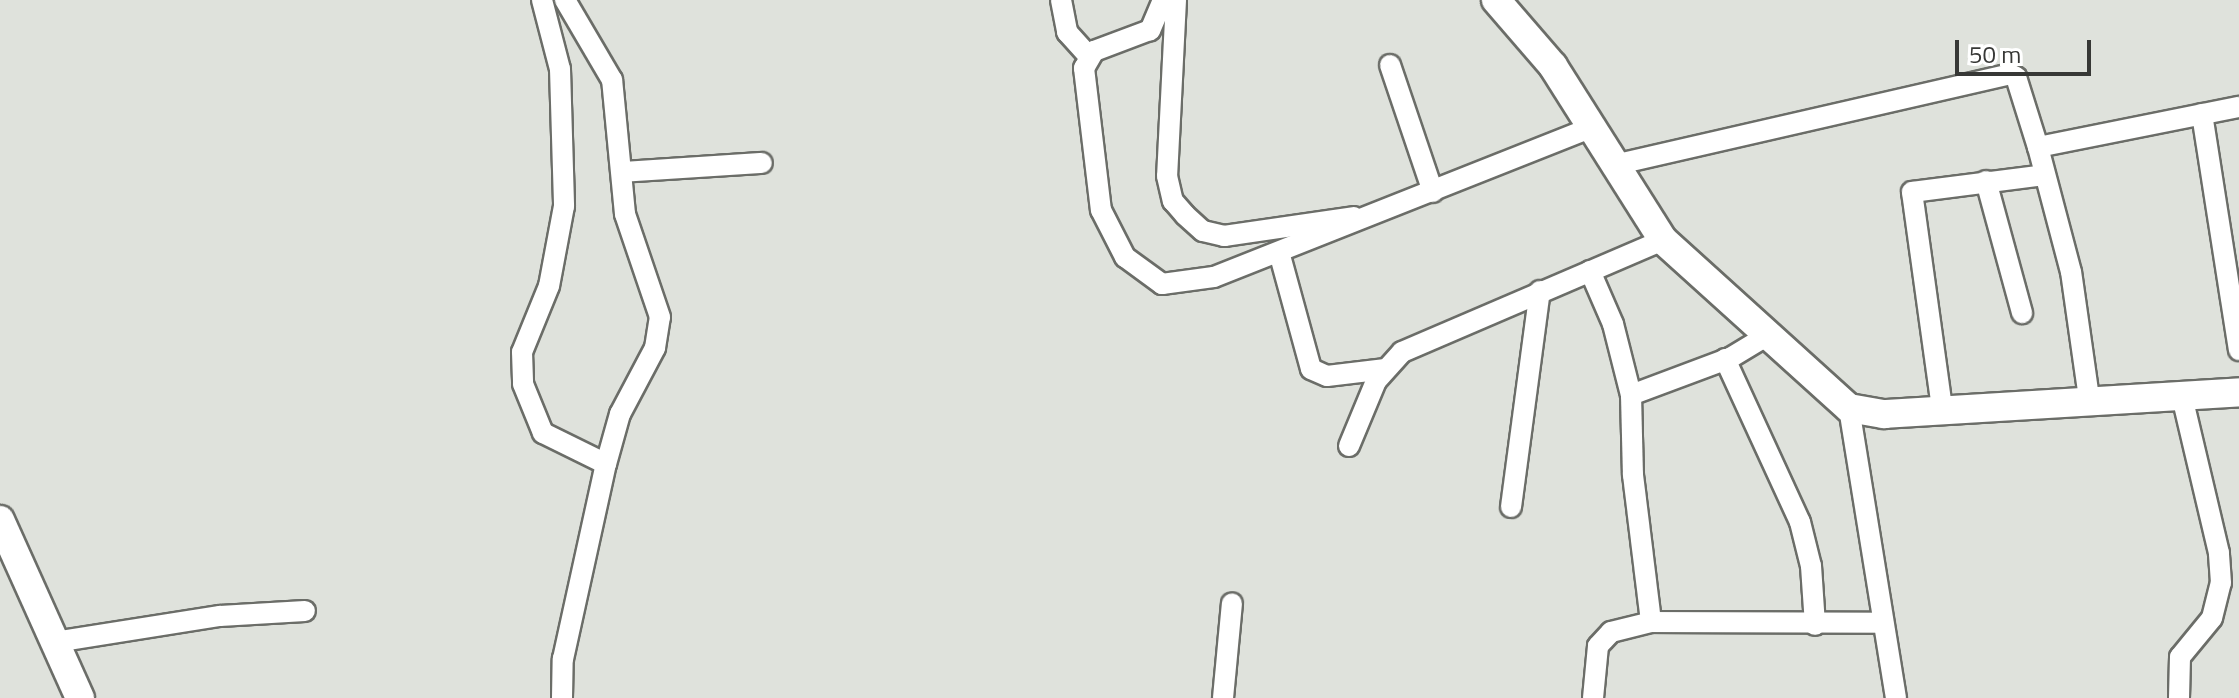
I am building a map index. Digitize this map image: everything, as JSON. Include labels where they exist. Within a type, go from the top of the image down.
[{"type":"street","points":[[542,0],[560,69],[564,206],[549,286],[522,352],[523,384],[543,433],[606,464]]},
{"type":"street","points":[[562,698],[563,659],[606,464],[620,414],[655,348],[660,317],[629,233],[612,80],[565,0]]},
{"type":"street","points":[[1061,0],[1067,32],[1088,55],[1084,94],[1101,210],[1125,257],[1162,284],[1177,286],[1279,252],[1593,127]]},
{"type":"street","points":[[1088,55],[1144,35],[1156,22],[1163,0]]},
{"type":"street","points":[[1176,0],[1167,176],[1173,201],[1203,231],[1224,236],[1333,216],[1362,218]]},
{"type":"street","points":[[1496,0],[1553,66],[1663,240],[1849,408],[1868,415],[2089,398],[2239,392]]},
{"type":"street","points":[[1390,65],[1433,192]]},
{"type":"street","points":[[1614,165],[2010,74],[2016,77],[2038,147],[2071,272],[2089,398]]},
{"type":"street","points":[[2038,147],[2239,107]]},
{"type":"street","points":[[2202,114],[2239,350]]},
{"type":"street","points":[[622,172],[762,163]]},
{"type":"street","points":[[1942,408],[1912,192],[2044,175]]},
{"type":"street","points":[[1986,181],[2022,313]]},
{"type":"street","points":[[1349,446],[1386,369],[1422,339],[1663,240]]},
{"type":"street","points":[[1279,252],[1311,369],[1327,376],[1386,369]]},
{"type":"street","points":[[1590,271],[1613,324],[1631,395],[1633,475],[1651,622]]},
{"type":"street","points":[[1511,507],[1540,291]]},
{"type":"street","points":[[1631,395],[1725,359],[1768,335]]},
{"type":"street","points":[[1725,359],[1800,522],[1811,566],[1815,625]]},
{"type":"street","points":[[2179,698],[2180,657],[2212,618],[2221,583],[2219,553],[2182,396]]},
{"type":"street","points":[[1849,408],[1881,623],[1896,698]]},
{"type":"street","points":[[0,520],[80,698]]},
{"type":"street","points":[[1223,698],[1232,603]]},
{"type":"street","points":[[55,642],[220,616],[305,611]]},
{"type":"street","points":[[1593,698],[1601,640],[1611,632],[1651,622],[1881,623]]}]
